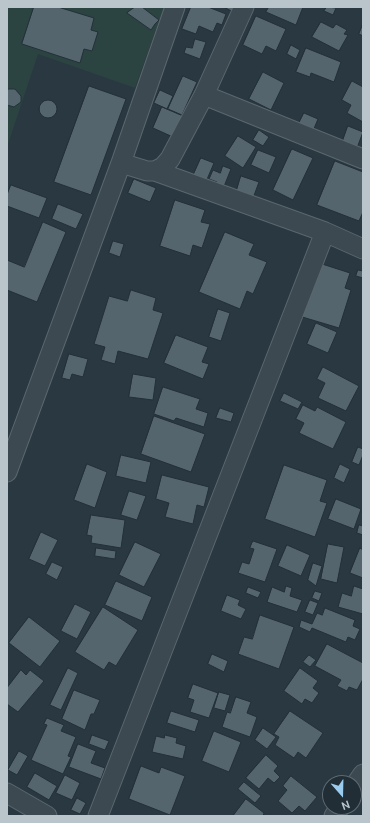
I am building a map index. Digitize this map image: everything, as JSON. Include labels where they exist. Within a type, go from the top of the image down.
[{"type":"street","points":[[7,472],[121,163],[175,7]]},
{"type":"street","points":[[155,171],[163,167],[170,159],[204,95],[244,7]]},
{"type":"street","points":[[204,95],[363,158]]},
{"type":"street","points":[[121,163],[146,171],[155,171],[325,232],[363,248]]},
{"type":"street","points":[[98,816],[325,232]]},
{"type":"street","points":[[7,793],[47,816]]},
{"type":"green space","points":[[7,7],[164,7],[135,88],[38,54],[7,147]]},
{"type":"building","points":[[34,7],[58,7],[94,18],[91,30],[98,32],[92,51],[84,49],[80,63],[22,44]]},
{"type":"building","points":[[135,7],[142,7],[159,20],[151,30],[127,13]]},
{"type":"building","points":[[191,7],[208,7],[226,14],[222,25],[217,23],[213,32],[199,26],[196,34],[182,29]]},
{"type":"building","points":[[224,7],[236,7],[234,12]]},
{"type":"building","points":[[269,7],[303,7],[296,25],[266,12]]},
{"type":"building","points":[[327,7],[336,8],[333,15],[324,11]]},
{"type":"building","points":[[256,16],[286,29],[276,51],[266,46],[262,54],[243,45]]},
{"type":"building","points":[[321,22],[333,28],[336,24],[347,30],[344,34],[348,35],[339,51],[312,37]]},
{"type":"building","points":[[363,24],[363,36],[359,34]]},
{"type":"building","points":[[195,39],[206,42],[200,59],[184,53],[186,47],[192,48]]},
{"type":"building","points":[[291,45],[300,50],[296,59],[287,54]]},
{"type":"building","points":[[306,48],[341,62],[334,82],[311,73],[310,77],[296,72]]},
{"type":"building","points":[[263,72],[284,83],[271,110],[249,99]]},
{"type":"building","points":[[183,76],[197,82],[182,115],[168,109]]},
{"type":"building","points":[[352,81],[363,87],[363,122],[347,113],[351,105],[342,100]]},
{"type":"building","points":[[89,86],[126,99],[91,195],[54,182]]},
{"type":"building","points":[[15,89],[21,96],[21,102],[14,107],[7,105],[7,90]]},
{"type":"building","points":[[160,90],[173,96],[167,109],[154,103]]},
{"type":"building","points":[[48,100],[54,103],[57,109],[54,115],[48,118],[42,115],[39,109],[42,103]]},
{"type":"building","points":[[162,107],[183,116],[173,137],[153,128]]},
{"type":"building","points":[[304,113],[318,119],[313,131],[298,125]]},
{"type":"building","points":[[348,126],[363,132],[357,148],[342,143]]},
{"type":"building","points":[[259,130],[269,137],[263,146],[253,140]]},
{"type":"building","points":[[238,136],[256,147],[243,168],[225,156]]},
{"type":"building","points":[[292,149],[313,158],[293,200],[273,190]]},
{"type":"building","points":[[258,150],[276,157],[269,173],[251,165]]},
{"type":"building","points":[[201,158],[214,163],[205,184],[192,178]]},
{"type":"building","points":[[335,161],[363,172],[363,212],[359,221],[317,205]]},
{"type":"building","points":[[223,166],[231,169],[223,189],[215,186],[217,182],[209,179],[213,170],[220,173]]},
{"type":"building","points":[[241,176],[259,182],[252,201],[235,196]]},
{"type":"building","points":[[134,179],[156,188],[150,202],[128,193]]},
{"type":"building","points":[[11,185],[47,198],[39,218],[7,206],[7,195]]},
{"type":"building","points":[[175,200],[205,210],[201,222],[210,224],[202,248],[193,245],[190,256],[160,246]]},
{"type":"building","points":[[58,204],[83,214],[76,229],[52,219]]},
{"type":"building","points":[[43,222],[66,232],[37,302],[7,290],[7,260],[24,267]]},
{"type":"building","points":[[225,232],[254,244],[249,255],[267,262],[253,294],[247,291],[240,309],[199,292]]},
{"type":"building","points":[[113,241],[124,244],[120,257],[109,253]]},
{"type":"building","points":[[316,262],[350,273],[345,288],[351,290],[339,328],[299,316]]},
{"type":"building","points":[[358,270],[363,271],[363,278],[356,276]]},
{"type":"building","points":[[131,290],[156,298],[153,310],[163,313],[148,359],[118,351],[115,364],[101,360],[105,347],[94,344],[109,296],[127,301]]},
{"type":"building","points":[[218,309],[230,313],[221,341],[209,337]]},
{"type":"building","points":[[316,323],[337,332],[328,353],[307,344]]},
{"type":"building","points":[[176,335],[208,347],[202,362],[209,364],[203,379],[164,363]]},
{"type":"building","points":[[69,354],[88,359],[83,377],[72,374],[70,380],[62,378]]},
{"type":"building","points":[[323,367],[359,386],[346,411],[318,398],[325,383],[317,379]]},
{"type":"building","points":[[133,374],[156,378],[153,400],[129,397]]},
{"type":"building","points":[[163,387],[200,399],[196,409],[208,413],[204,427],[176,418],[174,421],[154,414]]},
{"type":"building","points":[[284,393],[302,402],[298,409],[280,401]]},
{"type":"building","points":[[303,405],[315,411],[317,407],[346,422],[333,449],[299,433],[304,423],[296,419]]},
{"type":"building","points":[[220,408],[234,413],[231,422],[216,418]]},
{"type":"building","points":[[154,416],[205,434],[191,472],[141,454]]},
{"type":"building","points":[[358,447],[363,449],[363,455],[359,465],[352,462]]},
{"type":"building","points":[[121,455],[151,462],[146,483],[116,476]]},
{"type":"building","points":[[87,464],[107,472],[95,508],[74,500]]},
{"type":"building","points":[[340,464],[350,469],[344,483],[334,478]]},
{"type":"building","points":[[284,465],[327,480],[320,501],[327,503],[315,537],[265,519]]},
{"type":"building","points":[[162,475],[209,487],[204,507],[197,505],[193,524],[165,517],[169,503],[156,499]]},
{"type":"building","points":[[129,491],[146,496],[137,520],[121,515]]},
{"type":"building","points":[[336,499],[361,509],[354,529],[328,519]]},
{"type":"building","points":[[91,515],[125,520],[121,548],[91,543],[92,536],[87,535]]},
{"type":"building","points":[[359,525],[363,526],[363,535],[357,533]]},
{"type":"building","points":[[41,532],[58,540],[45,566],[29,559]]},
{"type":"building","points":[[253,541],[277,549],[265,582],[238,573],[242,562],[249,564],[254,549],[250,548]]},
{"type":"building","points":[[135,542],[161,554],[144,587],[119,575]]},
{"type":"building","points":[[328,544],[344,547],[337,583],[321,579]]},
{"type":"building","points":[[287,545],[310,555],[301,576],[278,566]]},
{"type":"building","points":[[96,548],[116,551],[115,559],[95,556]]},
{"type":"building","points":[[360,548],[363,550],[363,578],[350,573]]},
{"type":"building","points":[[52,562],[63,567],[57,580],[46,574]]},
{"type":"building","points":[[313,563],[322,566],[316,586],[308,580]]},
{"type":"building","points":[[116,581],[152,597],[142,621],[105,605]]},
{"type":"building","points":[[286,586],[292,588],[290,596],[302,600],[297,612],[267,602],[272,587],[284,592]]},
{"type":"building","points":[[354,586],[363,589],[363,614],[338,607],[342,593],[351,596]]},
{"type":"building","points":[[248,587],[261,592],[258,598],[246,593]]},
{"type":"building","points":[[315,591],[322,593],[319,601],[312,598]]},
{"type":"building","points":[[227,595],[240,600],[238,605],[246,609],[241,619],[221,611]]},
{"type":"building","points":[[310,600],[318,603],[313,615],[305,612]]},
{"type":"building","points":[[75,604],[91,612],[77,639],[61,631]]},
{"type":"building","points":[[103,607],[138,630],[116,666],[109,662],[104,670],[75,652]]},
{"type":"building","points":[[325,608],[355,620],[353,626],[360,629],[355,640],[348,637],[346,642],[312,628],[310,632],[299,627],[301,620],[312,624],[317,613],[322,615]]},
{"type":"building","points":[[260,615],[294,627],[279,669],[238,654],[244,637],[252,639]]},
{"type":"building","points":[[29,617],[60,641],[40,667],[9,643]]},
{"type":"building","points":[[327,644],[363,663],[363,679],[357,690],[349,687],[347,691],[337,686],[341,680],[315,666]]},
{"type":"building","points":[[212,654],[228,661],[224,672],[208,664]]},
{"type":"building","points":[[309,655],[316,660],[310,667],[303,662]]},
{"type":"building","points":[[68,668],[78,673],[61,710],[50,705]]},
{"type":"building","points":[[300,668],[318,681],[313,688],[319,693],[312,703],[305,699],[302,704],[284,691]]},
{"type":"building","points":[[21,670],[26,675],[30,670],[44,681],[18,712],[7,704],[7,688]]},
{"type":"building","points":[[193,684],[218,693],[209,718],[190,712],[194,700],[188,698]]},
{"type":"building","points":[[74,690],[100,700],[94,714],[91,714],[85,730],[62,719]]},
{"type":"building","points":[[219,692],[230,695],[225,711],[214,708]]},
{"type":"building","points":[[236,697],[251,702],[247,713],[257,717],[250,737],[222,727],[227,712],[230,713]]},
{"type":"building","points":[[171,711],[199,720],[195,732],[167,723]]},
{"type":"building","points":[[290,711],[323,733],[306,758],[298,752],[294,758],[275,745],[279,737],[274,734]]},
{"type":"building","points":[[47,718],[64,725],[61,731],[76,737],[68,756],[71,757],[63,774],[31,760],[47,725],[44,724]]},
{"type":"building","points":[[263,728],[276,737],[267,749],[255,740]]},
{"type":"building","points":[[214,731],[241,742],[229,772],[202,761]]},
{"type":"building","points":[[92,735],[109,741],[105,750],[89,744]]},
{"type":"building","points":[[165,735],[177,738],[176,743],[186,746],[183,759],[152,752],[156,736],[164,738]]},
{"type":"building","points":[[78,744],[96,751],[91,763],[105,768],[101,779],[69,767]]},
{"type":"building","points":[[19,751],[28,756],[17,775],[8,770]]},
{"type":"building","points":[[266,755],[278,766],[274,771],[280,777],[274,783],[268,778],[259,789],[246,778]]},
{"type":"building","points":[[141,766],[159,773],[161,767],[185,776],[170,815],[129,799]]},
{"type":"building","points":[[35,773],[57,786],[49,800],[27,787]]},
{"type":"building","points":[[65,775],[80,783],[72,800],[56,793]]},
{"type":"building","points":[[291,776],[317,797],[305,811],[299,806],[292,813],[278,801],[287,790],[283,786]]},
{"type":"building","points":[[244,782],[261,796],[255,803],[238,789]]},
{"type":"building","points":[[77,798],[86,803],[80,814],[71,810]]},
{"type":"building","points":[[246,799],[264,813],[263,816],[233,816]]}]
